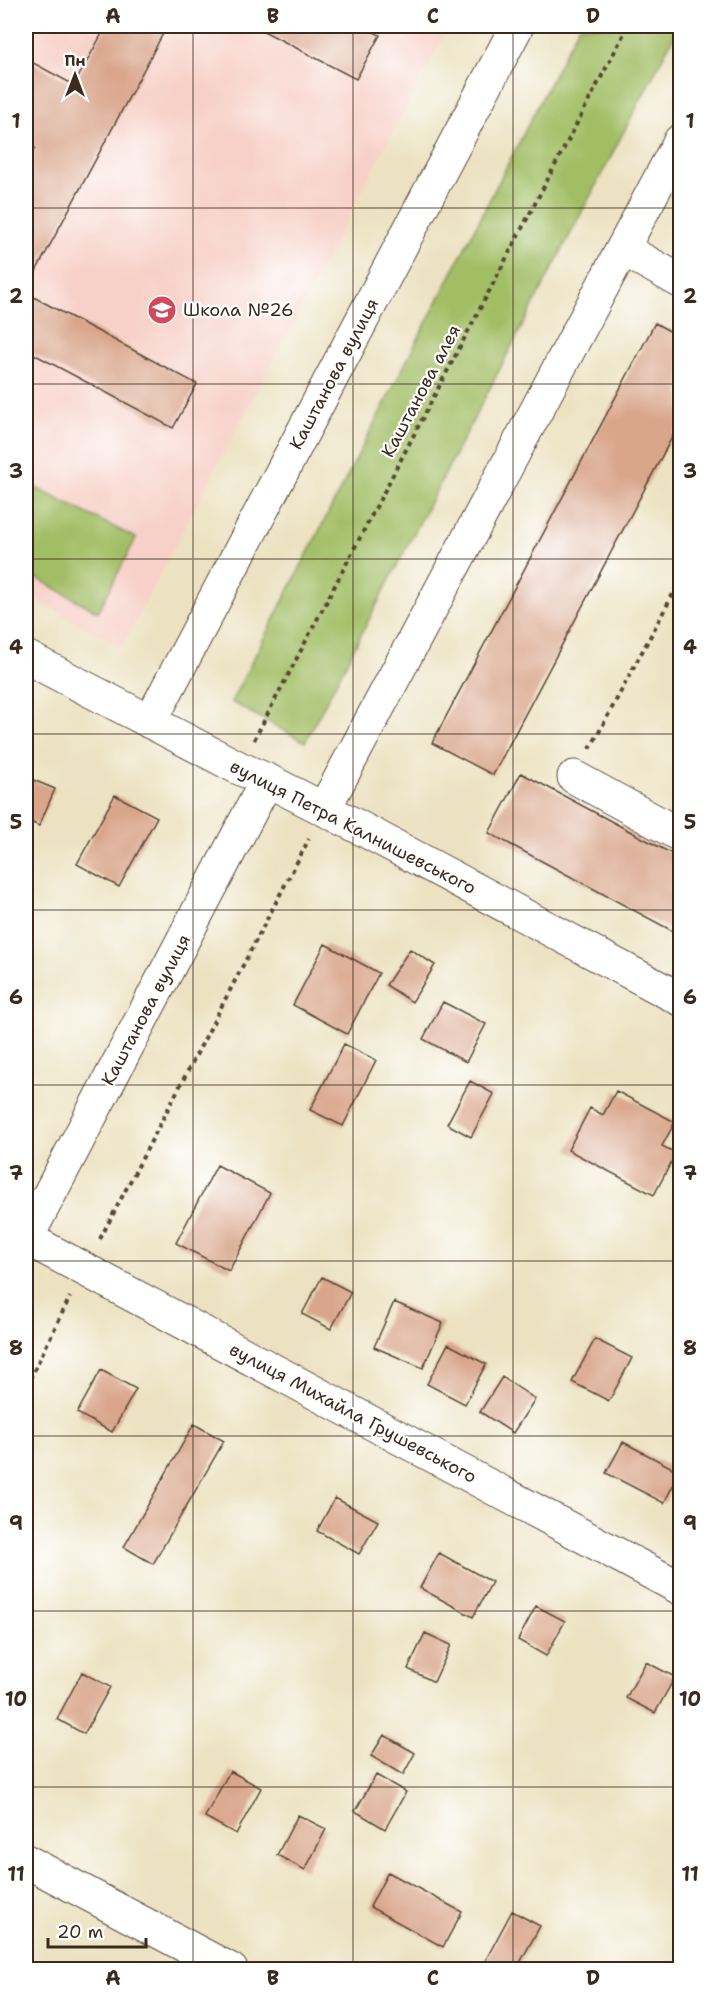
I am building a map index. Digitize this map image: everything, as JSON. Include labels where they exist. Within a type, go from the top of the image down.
[{"type":"street","name":"Каштанова вулиця","points":[[150,722],[517,26]]},
{"type":"street","points":[[324,809],[681,141]]},
{"type":"street","points":[[623,249],[681,281]]},
{"type":"street","name":"вулиця Петра Калнишевського","points":[[26,657],[324,809],[681,999]]},
{"type":"street","name":"Каштанова вулиця","points":[[26,1238],[253,774]]},
{"type":"street","points":[[574,777],[681,835]]},
{"type":"street","name":"вулиця Михайла Грушевського","points":[[26,1238],[681,1588]]},
{"type":"street","points":[[26,1861],[231,1970]]},
{"type":"path","name":"Каштанова алея","points":[[253,774],[628,26]]},
{"type":"path","points":[[574,777],[681,581]]},
{"type":"path","points":[[26,1387],[84,1269],[324,809]]},
{"type":"shaded area","name":"Школа №26","points":[[26,26],[449,26],[122,647],[26,595]]},
{"type":"green space","points":[[579,26],[679,26],[305,742],[231,702]]},
{"type":"green space","points":[[36,488],[136,538],[98,612],[26,572],[26,508]]},
{"type":"building","points":[[106,26],[167,26],[26,290],[26,166],[35,148],[26,143],[26,59],[74,85]]},
{"type":"building","points":[[254,26],[363,26],[380,35],[356,79]]},
{"type":"building","points":[[26,293],[197,384],[173,428],[26,350]]},
{"type":"building","points":[[655,323],[680,337],[680,422],[493,775],[432,743]]},
{"type":"building","points":[[521,773],[680,858],[680,935],[489,833]]},
{"type":"building","points":[[26,777],[55,789],[39,826],[26,820]]},
{"type":"building","points":[[115,795],[157,817],[119,887],[77,864]]},
{"type":"building","points":[[325,944],[379,973],[347,1034],[293,1005]]},
{"type":"building","points":[[410,949],[435,965],[412,1002],[386,985]]},
{"type":"building","points":[[443,1002],[486,1024],[466,1062],[423,1039]]},
{"type":"building","points":[[344,1044],[376,1060],[343,1126],[310,1110]]},
{"type":"building","points":[[470,1081],[494,1094],[471,1137],[447,1124]]},
{"type":"building","points":[[616,1091],[675,1122],[662,1146],[676,1153],[654,1195],[568,1150],[590,1108],[603,1115]]},
{"type":"building","points":[[217,1165],[270,1193],[229,1271],[176,1243]]},
{"type":"building","points":[[322,1277],[351,1292],[331,1329],[302,1314]]},
{"type":"building","points":[[394,1302],[443,1323],[423,1368],[374,1347]]},
{"type":"building","points":[[595,1339],[632,1358],[609,1401],[572,1382]]},
{"type":"building","points":[[448,1344],[486,1364],[465,1404],[427,1384]]},
{"type":"building","points":[[101,1370],[136,1389],[112,1432],[77,1413]]},
{"type":"building","points":[[502,1377],[535,1399],[513,1433],[480,1412]]},
{"type":"building","points":[[194,1424],[224,1441],[153,1564],[124,1547]]},
{"type":"building","points":[[623,1442],[680,1472],[664,1503],[606,1473]]},
{"type":"building","points":[[335,1498],[378,1521],[359,1554],[317,1531]]},
{"type":"building","points":[[439,1553],[492,1582],[473,1617],[420,1588]]},
{"type":"building","points":[[536,1606],[565,1621],[546,1656],[518,1640]]},
{"type":"building","points":[[425,1633],[451,1645],[434,1682],[408,1669]]},
{"type":"building","points":[[646,1662],[675,1677],[655,1713],[626,1698]]},
{"type":"building","points":[[82,1672],[110,1687],[84,1734],[57,1719]]},
{"type":"building","points":[[384,1735],[415,1753],[403,1775],[371,1756]]},
{"type":"building","points":[[230,1771],[261,1788],[236,1834],[205,1817]]},
{"type":"building","points":[[376,1775],[406,1792],[385,1829],[355,1811]]},
{"type":"building","points":[[298,1815],[326,1829],[305,1870],[277,1855]]},
{"type":"building","points":[[388,1872],[462,1912],[443,1947],[370,1907]]},
{"type":"building","points":[[512,1911],[540,1926],[516,1970],[491,1970],[483,1965]]},
{"type":"place","name":"Школа №26","points":[[162,310]]}]
